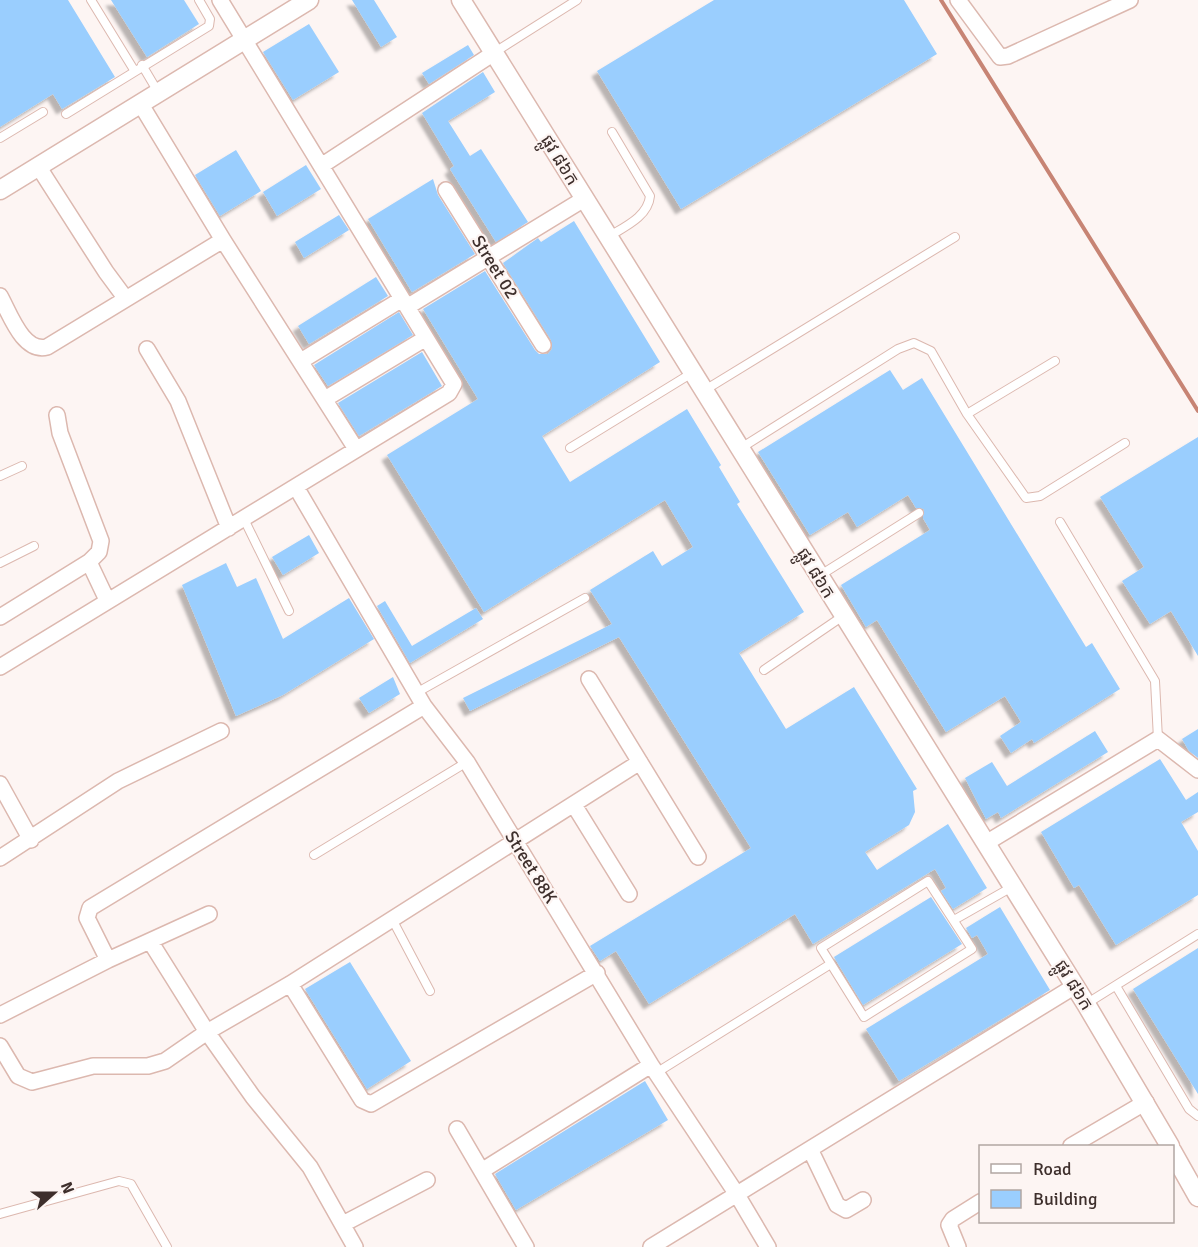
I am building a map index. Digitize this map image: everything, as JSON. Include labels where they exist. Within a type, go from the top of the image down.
[{"type":"street","points":[[0,667],[449,393],[454,384],[220,0]]},
{"type":"street","points":[[0,190],[309,0]]},
{"type":"street","name":"ផ្លូវ ៨៦ក","points":[[461,0],[818,576],[1076,986],[1169,1145]]},
{"type":"street","points":[[958,0],[1000,57],[1008,56],[1130,0]]},
{"type":"street","points":[[321,166],[494,53]]},
{"type":"street","points":[[140,103],[223,240],[356,449]]},
{"type":"street","points":[[38,166],[99,263],[126,299]]},
{"type":"street","name":"Street 02","points":[[446,190],[543,345]]},
{"type":"street","points":[[301,361],[488,257],[584,199]]},
{"type":"street","points":[[0,296],[30,345],[39,349],[47,347],[223,240]]},
{"type":"street","points":[[325,399],[426,338]]},
{"type":"street","points":[[147,349],[178,401],[229,528]]},
{"type":"street","points":[[0,617],[89,562],[99,552],[101,541],[60,433],[57,415]]},
{"type":"street","name":"Street 88K","points":[[296,487],[420,699],[467,762],[654,1069],[736,1193],[768,1247]]},
{"type":"street","points":[[89,562],[107,600]]},
{"type":"street","points":[[589,679],[698,856]]},
{"type":"street","points":[[108,960],[87,918],[90,908],[420,699]]},
{"type":"street","points":[[0,858],[31,840],[118,781],[221,731]]},
{"type":"street","points":[[986,843],[1158,739],[1198,770]]},
{"type":"street","points":[[0,1046],[18,1076],[32,1082],[93,1066],[148,1066],[165,1061],[207,1032],[290,984],[640,762]]},
{"type":"street","points":[[0,784],[31,840]]},
{"type":"street","points":[[574,805],[628,894]]},
{"type":"street","points":[[0,1015],[108,960],[209,914]]},
{"type":"street","points":[[150,942],[207,1032],[253,1097],[310,1167],[355,1247]]},
{"type":"street","points":[[290,984],[362,1100],[371,1104],[597,973]]},
{"type":"street","points":[[651,1247],[1076,986]]},
{"type":"street","points":[[483,1170],[654,1069]]},
{"type":"street","points":[[1073,1145],[1146,1102]]},
{"type":"street","points":[[457,1129],[526,1247]]},
{"type":"street","points":[[810,1149],[837,1205],[846,1210],[863,1200]]},
{"type":"street","points":[[1174,1152],[1193,1178],[1198,1197]]},
{"type":"street","points":[[343,1224],[427,1180]]},
{"type":"street","points":[[958,1247],[949,1225],[953,1219],[979,1203]]},
{"type":"lane","points":[[91,0],[134,70]]},
{"type":"lane","points":[[66,114],[142,65],[209,26],[210,19],[199,0]]},
{"type":"lane","points":[[494,53],[577,0]]},
{"type":"lane","points":[[142,65],[158,92]]},
{"type":"lane","points":[[0,138],[43,112]]},
{"type":"lane","points":[[608,237],[639,217],[649,204],[650,196],[612,132]]},
{"type":"lane","points":[[704,391],[955,237]]},
{"type":"lane","points":[[739,449],[898,349],[914,343],[931,351],[967,414],[1026,498],[1040,496],[1125,443]]},
{"type":"lane","points":[[967,414],[1055,361]]},
{"type":"lane","points":[[570,448],[692,373]]},
{"type":"lane","points":[[0,476],[22,466]]},
{"type":"lane","points":[[818,576],[919,513]]},
{"type":"lane","points":[[244,519],[289,611]]},
{"type":"lane","points":[[1060,522],[1155,681],[1158,739]]},
{"type":"lane","points":[[0,563],[34,546]]},
{"type":"lane","points":[[420,699],[585,598]]},
{"type":"lane","points":[[764,670],[843,616]]},
{"type":"lane","points":[[315,855],[467,762]]},
{"type":"lane","points":[[926,882],[930,883],[970,951],[867,1016],[862,1016],[829,965],[821,951],[823,947],[926,882]]},
{"type":"lane","points":[[954,921],[1013,886]]},
{"type":"lane","points":[[392,920],[430,991]]},
{"type":"lane","points":[[1086,1004],[1198,934]]},
{"type":"lane","points":[[654,1069],[829,965]]},
{"type":"lane","points":[[1116,986],[1189,1109],[1198,1116]]},
{"type":"lane","points":[[0,1214],[119,1181],[131,1184],[167,1247]]},
{"type":"building","points":[[0,0],[68,0],[115,77],[62,109],[53,94],[0,127]]},
{"type":"building","points":[[111,0],[184,0],[199,24],[147,57]]},
{"type":"building","points":[[352,0],[374,0],[397,37],[381,47]]},
{"type":"building","points":[[714,0],[904,0],[937,54],[681,209],[597,71]]},
{"type":"building","points":[[309,24],[339,72],[293,100],[263,52]]},
{"type":"building","points":[[468,45],[474,55],[429,84],[422,73]]},
{"type":"building","points":[[483,72],[495,92],[448,121],[470,156],[481,149],[528,222],[496,242],[450,169],[454,166],[422,113]]},
{"type":"building","points":[[236,150],[261,191],[220,216],[195,175]]},
{"type":"building","points":[[306,165],[321,189],[277,216],[263,192]]},
{"type":"building","points":[[433,179],[438,195],[475,254],[412,292],[368,219]]},
{"type":"building","points":[[339,215],[349,230],[304,258],[295,242]]},
{"type":"building","points":[[574,221],[660,362],[542,436],[570,482],[687,409],[721,465],[719,467],[740,502],[737,504],[804,612],[739,653],[786,729],[854,687],[917,789],[913,791],[915,812],[909,825],[865,852],[877,870],[948,824],[987,888],[953,909],[941,891],[946,888],[935,869],[813,944],[795,914],[649,1004],[616,951],[600,961],[590,946],[751,848],[619,637],[470,711],[463,698],[612,624],[590,590],[653,551],[662,566],[693,547],[665,500],[484,612],[387,455],[478,399],[423,309],[485,271],[535,350],[539,354],[548,354],[552,349],[551,340],[503,263],[538,238],[541,242]]},
{"type":"building","points":[[376,277],[388,296],[309,344],[298,326]]},
{"type":"building","points":[[399,312],[413,335],[328,386],[314,365]]},
{"type":"building","points":[[422,352],[442,386],[359,436],[338,403]]},
{"type":"building","points":[[890,370],[903,390],[922,378],[1086,647],[1092,643],[1120,689],[1034,743],[1032,739],[1011,753],[1000,736],[1021,722],[1005,696],[946,732],[877,620],[866,627],[841,585],[930,530],[923,518],[924,509],[916,508],[908,495],[857,527],[848,512],[810,535],[758,452]]},
{"type":"building","points":[[1198,437],[1198,656],[1171,611],[1150,624],[1122,581],[1144,567],[1100,497]]},
{"type":"building","points":[[309,535],[319,553],[283,575],[272,557]]},
{"type":"building","points":[[226,563],[237,587],[256,578],[283,639],[349,598],[374,639],[283,695],[236,716],[182,585]]},
{"type":"building","points":[[385,601],[412,646],[476,608],[483,619],[410,663],[377,606]]},
{"type":"building","points":[[393,677],[400,694],[369,713],[359,698]]},
{"type":"building","points":[[1198,729],[1198,758],[1189,751],[1182,739]]},
{"type":"building","points":[[1095,731],[1108,752],[1001,818],[998,812],[986,819],[965,778],[992,762],[1007,786]]},
{"type":"building","points":[[1160,759],[1186,800],[1198,792],[1198,812],[1181,822],[1198,851],[1198,895],[1116,945],[1079,885],[1074,888],[1041,832]]},
{"type":"building","points":[[931,897],[962,944],[863,1005],[834,957]]},
{"type":"building","points":[[1000,907],[1050,990],[899,1081],[866,1029],[988,954],[977,935],[972,938],[966,928]]},
{"type":"building","points":[[1198,948],[1198,1094],[1133,989]]},
{"type":"building","points":[[350,962],[411,1061],[367,1089],[305,989]]},
{"type":"building","points":[[645,1081],[668,1120],[516,1210],[495,1174]]},
{"type":"waterway","points":[[941,0],[1198,411]]}]
